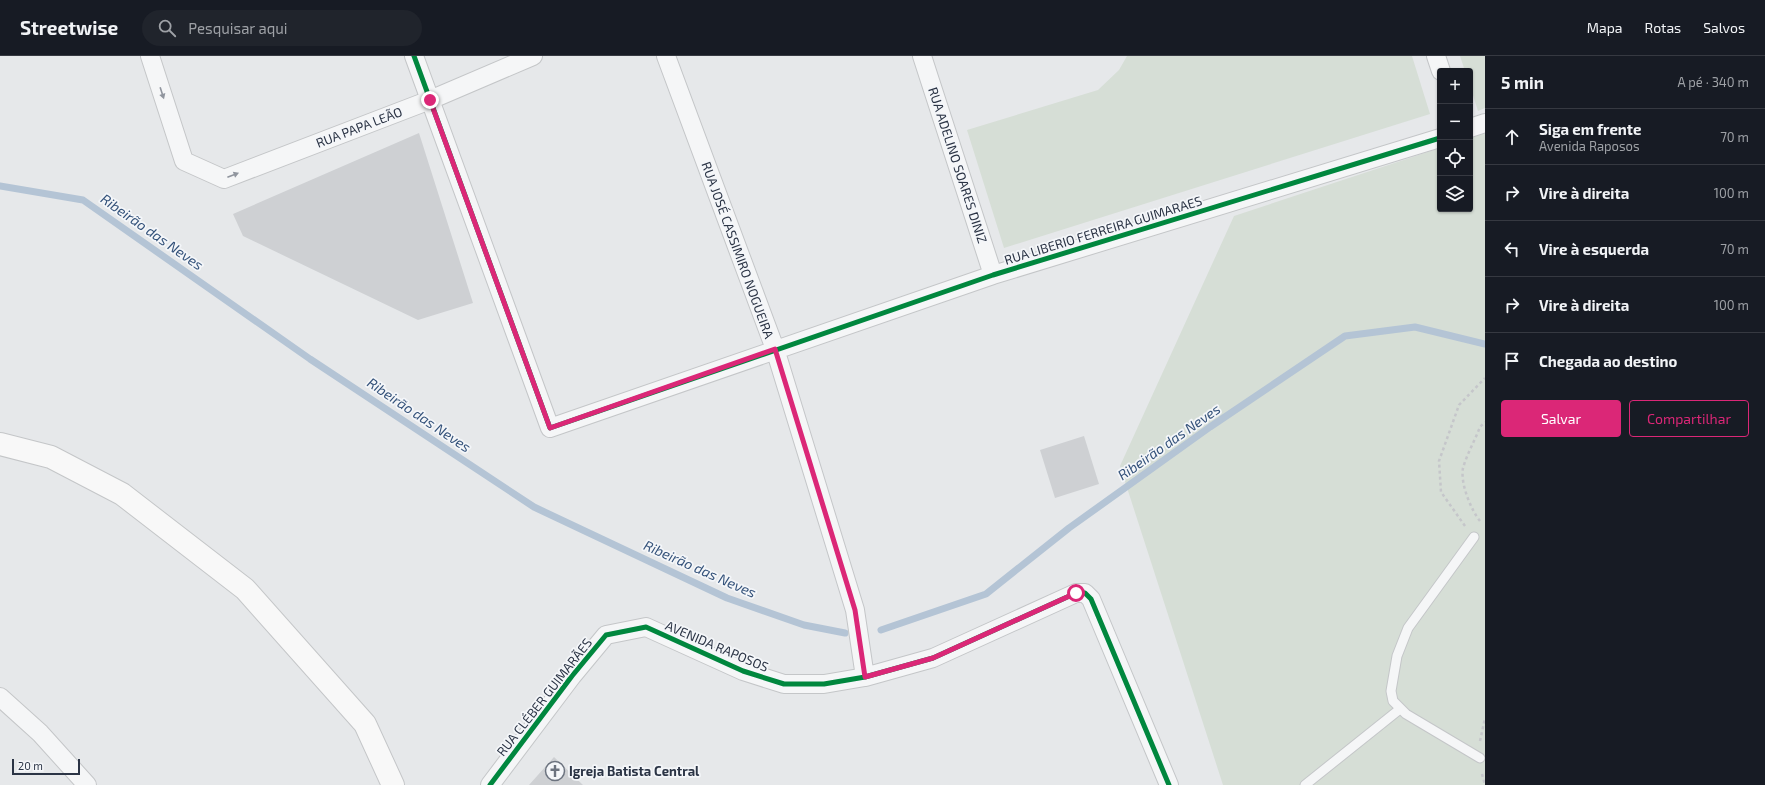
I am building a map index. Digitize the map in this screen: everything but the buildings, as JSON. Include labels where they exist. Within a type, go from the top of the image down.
[{"type":"street","name":"RUA PAPA LEÃO","points":[[150,56],[184,161],[224,179],[430,100],[533,56]]},
{"type":"street","points":[[414,56],[430,100]]},
{"type":"street","name":"RUA JOSÉ CASSIMIRO NOGUEIRA","points":[[666,56],[775,349],[855,610],[865,677]]},
{"type":"street","name":"RUA ADELINO SOARES DINIZ","points":[[922,56],[993,275]]},
{"type":"street","points":[[1436,56],[1440,68]]},
{"type":"street","name":"RUA LIBERIO FERREIRA GUIMARAES","points":[[430,100],[550,428],[775,349],[993,275],[1437,139]]},
{"type":"street","points":[[1473,127],[1485,123]]},
{"type":"street","points":[[0,444],[51,456],[122,494],[245,589],[365,724],[393,785]]},
{"type":"street","name":"AVENIDA RAPOSOS","points":[[646,627],[743,671],[784,684],[824,684],[865,677],[933,658],[1076,593],[1085,593],[1091,599],[1170,785]]},
{"type":"street","name":"RUA CLÉBER GUIMARÃES","points":[[490,785],[572,676],[606,635],[646,627]]},
{"type":"street","points":[[0,697],[40,733],[87,785]]},
{"type":"lane","points":[[1474,537],[1408,628],[1397,656],[1391,691],[1393,701],[1400,709],[1480,758]]},
{"type":"lane","points":[[1305,785],[1400,709]]},
{"type":"path","points":[[1474,537],[1460,520],[1442,492],[1438,461],[1459,405],[1485,378]]},
{"type":"path","points":[[1481,523],[1474,513],[1466,492],[1463,469],[1480,427],[1485,422]]},
{"type":"shaded area","points":[[1127,56],[1412,56],[1430,114],[1004,248],[967,130],[1098,90],[1119,70]]},
{"type":"shaded area","points":[[1460,56],[1485,56],[1485,108],[1478,111],[1473,95],[1473,68],[1464,68]]},
{"type":"shaded area","points":[[1485,133],[1485,785],[1223,785],[1120,466],[1234,216],[1437,149],[1437,212],[1473,212],[1473,137]]},
{"type":"waterway","name":"Ribeirão das Neves","points":[[0,186],[83,200],[310,359],[534,507],[727,598],[804,625],[845,633]]},
{"type":"waterway","name":"Ribeirão das Neves","points":[[881,630],[986,594],[1069,528],[1210,427],[1345,336],[1415,327],[1485,344]]},
{"type":"cycle path","points":[[414,56],[550,428],[993,275],[1437,139]]},
{"type":"cycle path","points":[[490,785],[572,676],[606,635],[646,627],[743,671],[784,684],[824,684],[865,677],[933,658],[1076,593],[1085,593],[1091,599],[1169,785]]},
{"type":"place","name":"Igreja Batista Central","points":[[555,771]]},
{"type":"route","points":[[430,100],[550,428],[775,349],[855,610],[865,677],[933,658],[1076,593]]}]
